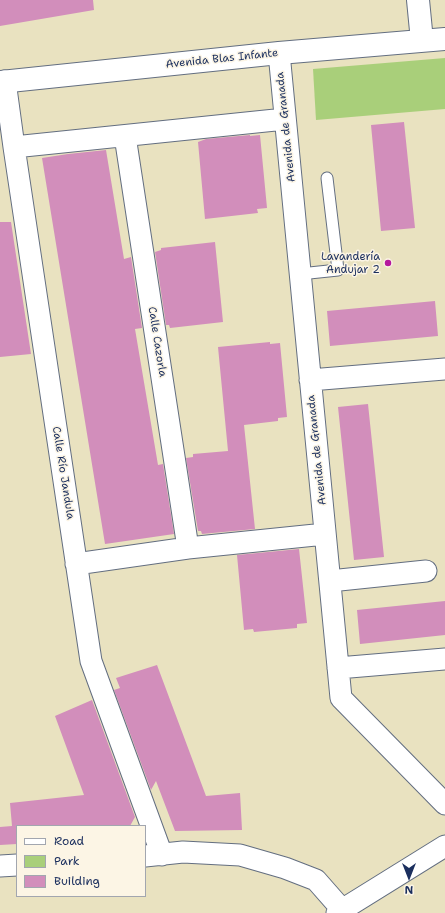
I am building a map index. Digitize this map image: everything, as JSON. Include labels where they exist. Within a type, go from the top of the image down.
[{"type":"main road","points":[[418,0],[422,41]]},
{"type":"main road","name":"Avenida Blas Infante","points":[[3,81],[279,53],[445,39]]},
{"type":"street","name":"Avenida de Granada","points":[[279,53],[341,698],[445,804]]},
{"type":"street","name":"Calle Río Jandula","points":[[3,81],[91,661],[144,825]]},
{"type":"street","points":[[14,147],[285,119]]},
{"type":"street","name":"Calle Cazorla","points":[[125,136],[188,548]]},
{"type":"street","points":[[310,380],[445,369]]},
{"type":"street","points":[[76,564],[188,548],[325,534]]},
{"type":"street","points":[[330,581],[426,572]]},
{"type":"street","points":[[338,668],[445,658]]},
{"type":"street","name":"Calle Río Jandula","points":[[146,830],[154,855]]},
{"type":"street","points":[[154,855],[183,852],[240,855],[285,868],[316,880],[341,912],[445,846]]},
{"type":"street","points":[[0,866],[16,865]]},
{"type":"lane","points":[[300,274],[338,270],[327,178]]},
{"type":"green space","points":[[445,58],[445,109],[316,120],[313,69]]},
{"type":"building","points":[[0,0],[93,0],[94,10],[0,26]]},
{"type":"building","points":[[404,122],[415,228],[381,231],[371,125]]},
{"type":"building","points":[[260,135],[267,208],[257,209],[258,213],[205,219],[198,142],[206,139]]},
{"type":"building","points":[[106,150],[124,259],[131,257],[142,328],[135,329],[158,465],[163,464],[174,534],[105,544],[42,158]]},
{"type":"building","points":[[0,222],[11,222],[31,354],[0,357]]},
{"type":"building","points":[[215,242],[223,322],[170,328],[169,325],[166,325],[155,252],[161,250],[161,248]]},
{"type":"building","points":[[435,301],[438,336],[330,346],[327,311]]},
{"type":"building","points":[[270,342],[270,344],[280,343],[287,417],[278,418],[278,421],[244,425],[255,529],[202,534],[201,531],[198,531],[186,458],[193,457],[193,454],[228,451],[218,347]]},
{"type":"building","points":[[368,404],[384,557],[354,560],[338,407]]},
{"type":"building","points":[[299,549],[307,623],[297,624],[297,628],[254,632],[253,629],[244,630],[237,555]]},
{"type":"building","points":[[445,601],[445,635],[360,644],[357,610]]},
{"type":"building","points":[[157,665],[206,796],[240,793],[242,830],[175,831],[156,781],[151,790],[114,690],[120,688],[116,678]]},
{"type":"building","points":[[92,700],[135,817],[131,825],[16,825],[16,844],[0,845],[0,827],[12,826],[10,803],[84,795],[55,716]]},
{"type":"place","name":"Lavandería Andujar 2","points":[[388,263]]}]
